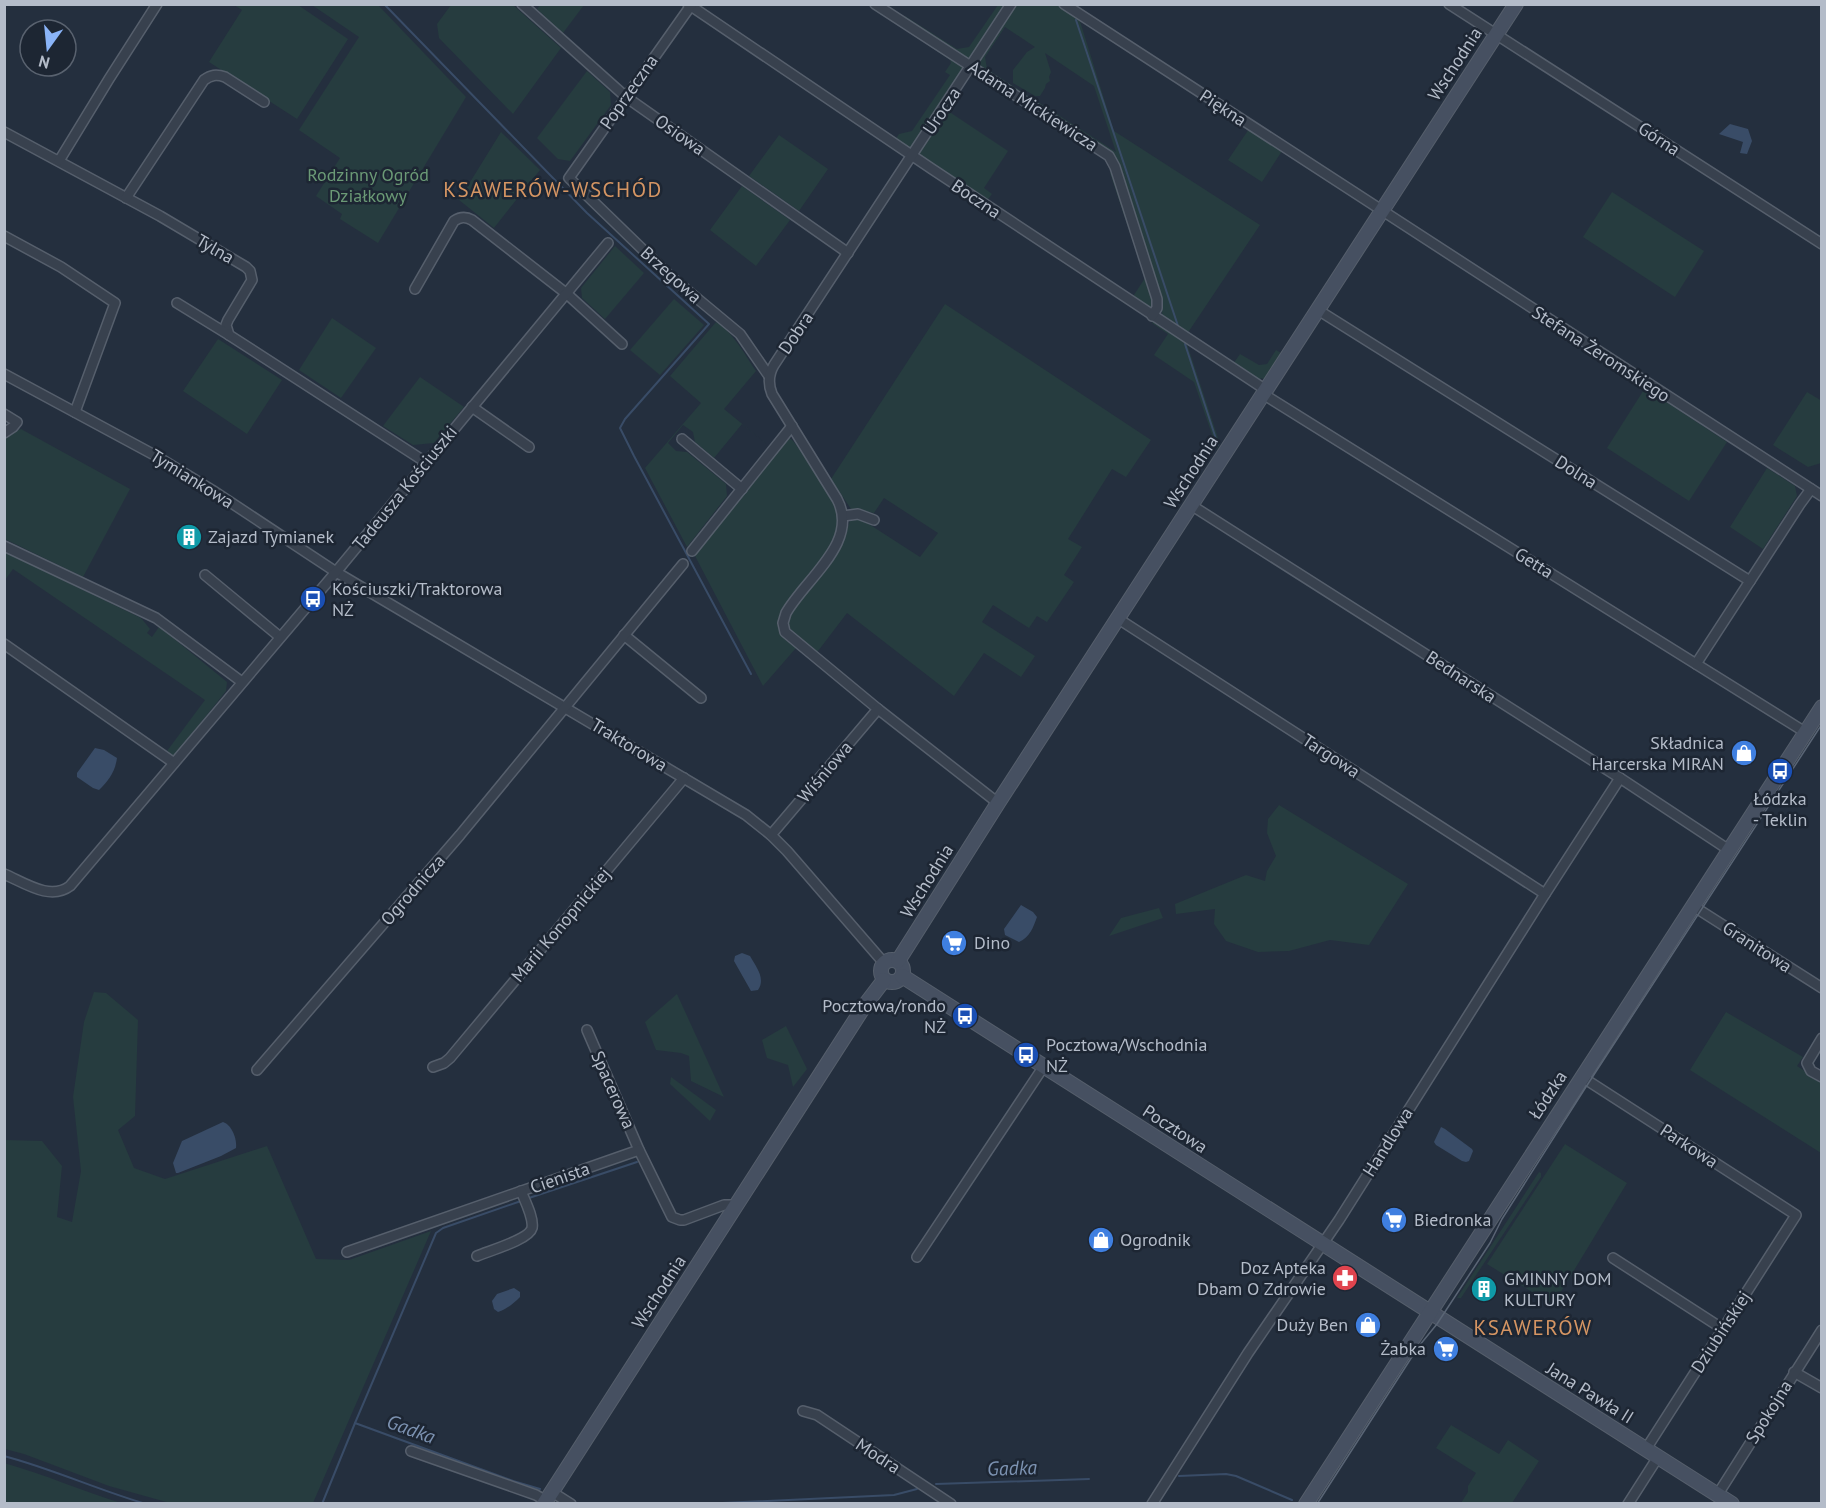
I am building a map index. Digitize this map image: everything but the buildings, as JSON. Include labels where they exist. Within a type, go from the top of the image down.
[{"type":"street","points":[[59,161],[157,4]]},
{"type":"street","name":"Osiowa","points":[[522,4],[626,97],[848,253]]},
{"type":"street","name":"Adama Mickiewicza","points":[[875,4],[1104,152],[1111,159],[1157,301],[1152,316]]},
{"type":"street","name":"Urocza","points":[[911,156],[1011,4]]},
{"type":"street","name":"Piękna","points":[[1064,4],[1381,211]]},
{"type":"street","name":"Górna","points":[[1449,4],[1821,244]]},
{"type":"street","name":"Wschodnia","points":[[891,962],[998,803],[1516,4]]},
{"type":"street","name":"Poprzeczna","points":[[568,178],[690,5]]},
{"type":"street","name":"Boczna","points":[[690,5],[911,156],[1265,392]]},
{"type":"street","points":[[126,198],[204,80],[210,75],[218,74],[225,77],[264,102]]},
{"type":"street","name":"Tylna","points":[[4,132],[126,198],[237,261],[250,271],[251,283],[226,325],[229,334]]},
{"type":"street","name":"Dobra","points":[[769,376],[911,156]]},
{"type":"street","name":"Brzegowa","points":[[568,178],[669,275],[740,334],[769,376]]},
{"type":"street","name":"Stefana Żeromskiego","points":[[1381,211],[1821,496]]},
{"type":"street","points":[[415,289],[454,221],[465,217],[472,220],[567,294],[622,344]]},
{"type":"street","points":[[4,236],[61,267],[115,303],[75,412]]},
{"type":"street","name":"Tadeusza Kościuszki","points":[[4,874],[46,892],[57,893],[70,886],[336,572],[608,243]]},
{"type":"street","points":[[177,303],[229,334],[427,463]]},
{"type":"street","name":"Dolna","points":[[1318,310],[1750,581]]},
{"type":"street","name":"Tymiankowa","points":[[4,374],[158,457],[336,572]]},
{"type":"street","points":[[769,376],[772,394],[837,499],[843,516],[843,528],[838,543],[792,603],[783,626],[789,636],[998,803]]},
{"type":"street","name":"Getta","points":[[1265,392],[1805,732]]},
{"type":"street","points":[[472,407],[530,447]]},
{"type":"street","points":[[4,414],[17,422],[13,428],[4,433]]},
{"type":"street","points":[[692,551],[792,426]]},
{"type":"street","points":[[682,439],[741,489]]},
{"type":"street","points":[[1696,664],[1811,489]]},
{"type":"street","name":"Bednarska","points":[[1191,505],[1729,850]]},
{"type":"street","points":[[843,516],[858,514],[873,520]]},
{"type":"street","points":[[4,546],[156,618],[242,682]]},
{"type":"street","name":"Ogrodnicza","points":[[257,1070],[460,836],[683,564]]},
{"type":"street","name":"Traktorowa","points":[[336,572],[746,815],[788,851],[891,962]]},
{"type":"street","points":[[205,575],[280,637]]},
{"type":"street","name":"Targowa","points":[[1118,618],[1545,894]]},
{"type":"street","points":[[624,635],[701,698]]},
{"type":"street","points":[[4,644],[174,763]]},
{"type":"street","name":"Łódzka","points":[[1306,1503],[1821,707]]},
{"type":"street","name":"Wiśniowa","points":[[771,835],[878,709]]},
{"type":"street","name":"Marii Konopnickiej","points":[[433,1066],[444,1063],[450,1058],[684,778]]},
{"type":"street","name":"Handlowa","points":[[1152,1503],[1248,1353],[1322,1244],[1620,778]]},
{"type":"street","name":"Granitowa","points":[[1693,906],[1821,988]]},
{"type":"street","points":[[891,962],[903,968],[902,976],[895,982],[884,980],[880,972],[891,962]]},
{"type":"street","name":"Pocztowa","points":[[902,976],[1429,1312]]},
{"type":"street","name":"Wschodnia","points":[[547,1498],[865,1005],[884,980]]},
{"type":"street","name":"Spacerowa","points":[[587,1030],[639,1150]]},
{"type":"street","points":[[1821,1038],[1807,1063],[1811,1071],[1821,1077]]},
{"type":"street","points":[[918,1257],[1044,1066]]},
{"type":"street","name":"Parkowa","points":[[1582,1077],[1796,1215]]},
{"type":"street","points":[[639,1150],[670,1213],[676,1219],[684,1220],[724,1205],[736,1205]]},
{"type":"street","name":"Cienista","points":[[346,1252],[639,1150]]},
{"type":"street","points":[[477,1256],[524,1238],[530,1232],[531,1220],[521,1191]]},
{"type":"street","name":"Dziubińskiej","points":[[1628,1503],[1652,1453],[1723,1329],[1796,1215]]},
{"type":"street","points":[[1613,1258],[1723,1329]]},
{"type":"street","name":"Jana Pawła II","points":[[1429,1312],[1732,1503]]},
{"type":"street","name":"Spokojna","points":[[1718,1494],[1821,1330]]},
{"type":"street","points":[[1794,1372],[1821,1388]]},
{"type":"street","name":"Modra","points":[[803,1411],[817,1415],[951,1503]]},
{"type":"street","points":[[411,1451],[536,1495],[571,1503]]},
{"type":"green space","points":[[541,4],[584,5],[563,33],[537,9]]},
{"type":"green space","points":[[234,5],[298,5],[348,39],[297,119],[209,62],[242,10]]},
{"type":"green space","name":"Rodzinny Ogród Działkowy","points":[[312,5],[378,5],[466,97],[378,243],[340,219],[342,214],[316,196],[340,158],[299,130],[359,37]]},
{"type":"green space","points":[[451,5],[513,5],[561,48],[513,114],[439,38],[437,24]]},
{"type":"green space","points":[[998,5],[1008,5],[971,59],[967,59],[904,18],[905,16],[957,49],[969,47]]},
{"type":"green space","points":[[1014,5],[1059,5],[1079,18],[1114,131],[1260,225],[1187,334],[1163,319],[1160,298],[1115,156],[979,66],[981,58]],"holes":[[[1005,27],[1035,47],[1027,52],[1013,70],[1013,83],[1035,96],[1040,96],[1050,81],[1051,72],[1045,53],[1094,86],[1116,152],[987,69],[985,57]]]},
{"type":"green space","points":[[929,42],[963,64],[964,68],[910,149],[895,140],[899,134],[912,131],[950,75],[945,72],[951,63],[950,60],[928,45]]},
{"type":"green space","points":[[587,71],[610,92],[611,105],[570,161],[558,159],[537,138]]},
{"type":"green space","points":[[949,106],[948,111],[1008,151],[984,188],[992,194],[986,202],[919,155],[918,151]]},
{"type":"green space","points":[[1249,129],[1282,151],[1262,182],[1228,160]]},
{"type":"green space","points":[[501,132],[540,170],[494,228],[459,200]]},
{"type":"green space","points":[[779,135],[828,169],[799,211],[749,176]]},
{"type":"green space","points":[[1113,172],[1153,302],[1150,308],[1132,298],[1145,278],[1110,173]]},
{"type":"green space","points":[[742,186],[790,220],[756,266],[710,230]]},
{"type":"green space","points":[[1612,192],[1704,251],[1675,297],[1583,237]]},
{"type":"green space","points":[[615,246],[644,273],[605,319],[582,298],[581,288]]},
{"type":"green space","points":[[674,299],[704,325],[660,375],[630,350]]},
{"type":"green space","points":[[945,304],[1151,440],[1126,477],[1112,469],[1068,539],[1082,547],[1064,575],[1074,582],[1047,622],[1037,616],[1029,628],[993,605],[982,622],[1035,656],[1021,677],[984,653],[954,696],[847,613],[815,655],[793,635],[788,624],[792,610],[842,545],[851,518],[861,519],[920,557],[938,533],[884,498],[874,513],[851,509],[831,479]]},
{"type":"green space","points":[[332,318],[376,348],[341,398],[299,370]]},
{"type":"green space","points":[[1154,321],[1257,389],[1187,344],[1220,444],[1217,449],[1194,382],[1154,355],[1168,334],[1152,323]]},
{"type":"green space","points":[[716,322],[733,338],[756,371],[724,409],[768,445],[742,424],[714,458],[695,442],[693,432],[683,425],[668,443],[676,451],[687,452],[726,484],[727,496],[687,547],[645,468],[701,403],[670,376]]},
{"type":"green space","points":[[218,339],[282,380],[247,434],[183,391]]},
{"type":"green space","points":[[1276,350],[1281,353],[1264,379],[1260,380],[1233,364],[1240,354],[1259,365],[1267,364]]},
{"type":"green space","points":[[420,377],[464,407],[434,443],[413,445],[383,426]]},
{"type":"green space","points":[[1645,388],[1727,442],[1689,501],[1607,448]]},
{"type":"green space","points":[[1807,392],[1822,401],[1821,463],[1808,467],[1773,445]]},
{"type":"green space","points":[[21,429],[130,489],[83,577],[5,539],[4,436]]},
{"type":"green space","points":[[788,438],[794,442],[837,503],[840,527],[826,553],[785,607],[781,620],[782,634],[796,648],[763,686],[694,554]]},
{"type":"green space","points":[[1767,468],[1795,486],[1797,496],[1763,549],[1730,527]]},
{"type":"green space","points":[[5,552],[141,618],[150,629],[147,633],[152,637],[159,627],[227,682],[226,691],[174,756],[167,751],[205,700],[13,569],[5,580]]},
{"type":"green space","points":[[1279,805],[1408,884],[1369,945],[1330,940],[1289,951],[1258,952],[1226,941],[1214,924],[1215,909],[1176,914],[1175,904],[1246,875],[1265,881],[1267,871],[1276,856],[1267,833],[1268,819]]},
{"type":"green space","points":[[1159,908],[1163,918],[1109,936],[1121,918]]},
{"type":"green space","points":[[94,992],[106,993],[138,1020],[135,1116],[118,1130],[134,1168],[165,1179],[267,1146],[316,1259],[349,1260],[431,1231],[313,1503],[170,1503],[109,1486],[5,1449],[5,1140],[42,1141],[62,1166],[57,1217],[72,1222],[81,1171],[73,1097],[84,1022]]},
{"type":"green space","points":[[677,994],[724,1097],[691,1081],[689,1056],[656,1050],[645,1022]]},
{"type":"green space","points":[[1726,1012],[1803,1057],[1797,1066],[1821,1082],[1821,1153],[1690,1070]]},
{"type":"green space","points":[[786,1026],[807,1069],[793,1087],[788,1065],[767,1058],[762,1040]]},
{"type":"green space","points":[[671,1077],[716,1110],[710,1121],[670,1084]]},
{"type":"green space","points":[[1565,1144],[1627,1183],[1553,1305],[1487,1264]]},
{"type":"green space","points":[[1539,1172],[1541,1177],[1461,1298],[1457,1298]]},
{"type":"green space","points":[[1451,1425],[1499,1454],[1508,1440],[1539,1461],[1512,1503],[1461,1503],[1476,1473],[1436,1448]]},
{"type":"green space","points":[[4,1463],[34,1472],[121,1503],[5,1503]]},
{"type":"water","points":[[1730,124],[1748,129],[1752,141],[1747,154],[1740,153],[1743,142],[1719,134]]},
{"type":"water","points":[[95,748],[104,750],[117,758],[111,776],[99,790],[77,777],[77,773]]},
{"type":"water","points":[[1021,905],[1037,917],[1028,935],[1019,942],[1005,935],[1004,929]]},
{"type":"water","points":[[742,953],[750,956],[761,977],[758,990],[751,991],[734,961],[735,956]]},
{"type":"water","points":[[223,1122],[233,1133],[236,1148],[176,1173],[173,1163],[182,1141]]},
{"type":"water","points":[[1441,1127],[1472,1149],[1469,1161],[1462,1161],[1436,1145],[1434,1142]]},
{"type":"water","points":[[514,1288],[520,1292],[520,1297],[501,1311],[494,1309],[492,1301],[497,1294]]},
{"type":"waterway","points":[[384,4],[587,213],[709,324],[625,419],[620,428],[751,674]]},
{"type":"waterway","points":[[1076,20],[1178,326]]},
{"type":"waterway","points":[[1185,344],[1218,445]]},
{"type":"waterway","points":[[526,1199],[637,1162]]},
{"type":"waterway","points":[[355,1423],[436,1233],[443,1228],[521,1201]]},
{"type":"waterway","name":"Gadka","points":[[322,1504],[355,1423],[540,1489]]},
{"type":"waterway","name":"Gadka","points":[[4,1456],[146,1504]]},
{"type":"waterway","name":"Gadka","points":[[1179,1476],[1226,1474],[1236,1476],[1292,1500]]},
{"type":"waterway","name":"Gadka","points":[[936,1484],[1089,1479]]},
{"type":"waterway","name":"Gadka","points":[[722,1503],[894,1495],[917,1489]]},
{"type":"tram line","points":[[1317,1504],[1419,1346],[1437,1324],[1490,1243],[1502,1219],[1584,1090],[1822,724]]},
{"type":"place","name":"Zajazd Tymianek","points":[[189,537]]},
{"type":"place","name":"Kościuszki/Traktorowa NŻ","points":[[313,599]]},
{"type":"place","name":"Składnica Harcerska MIRAN","points":[[1744,753]]},
{"type":"place","name":"Łódzka - Teklin","points":[[1780,771]]},
{"type":"place","name":"Dino","points":[[954,943]]},
{"type":"place","name":"Pocztowa/rondo NŻ","points":[[965,1016]]},
{"type":"place","name":"Pocztowa/Wschodnia NŻ","points":[[1026,1055]]},
{"type":"place","name":"Biedronka","points":[[1394,1220]]},
{"type":"place","name":"Ogrodnik","points":[[1101,1240]]},
{"type":"place","name":"Doz Apteka Dbam O Zdrowie","points":[[1345,1278]]},
{"type":"place","name":"GMINNY DOM KULTURY","points":[[1484,1289]]},
{"type":"place","name":"Duży Ben","points":[[1368,1325]]},
{"type":"place","name":"Żabka","points":[[1446,1349]]},
{"type":"district","name":"KSAWERÓW-WSCHÓD","points":[[553,190]]},
{"type":"district","name":"KSAWERÓW","points":[[1533,1328]]}]
